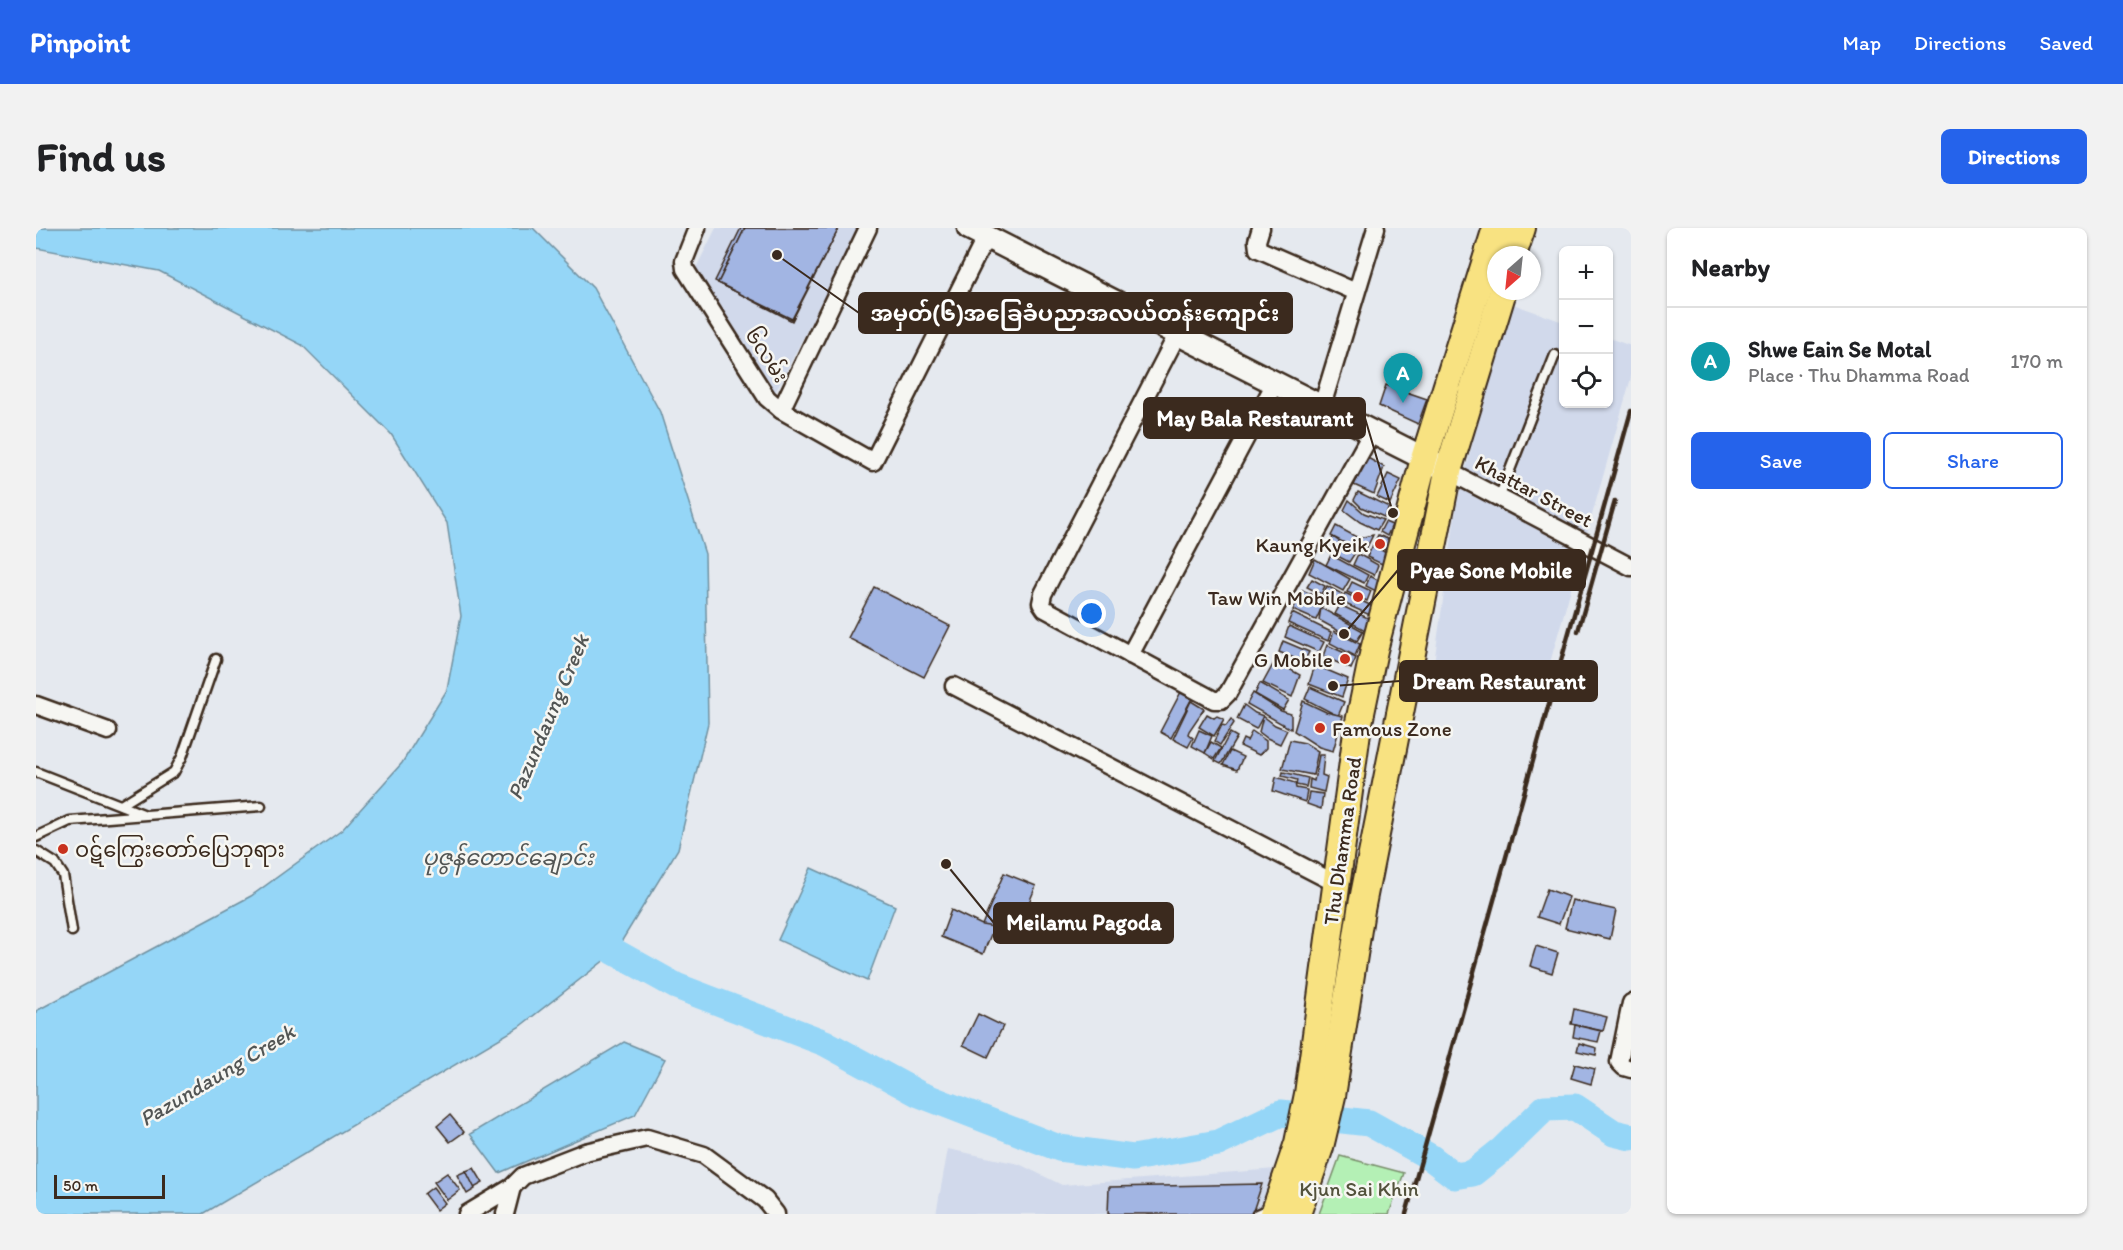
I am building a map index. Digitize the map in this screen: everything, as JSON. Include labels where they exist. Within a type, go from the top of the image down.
[{"type":"main road","name":"Thu Dhamma Road","points":[[1320,1095],[1335,883],[1357,732],[1374,650],[1424,459],[1496,228]]},
{"type":"main road","points":[[1517,246],[1522,228]]},
{"type":"main road","points":[[978,232],[1448,471]]},
{"type":"main road","name":"Thu Dhamma Road","points":[[1281,1207],[1309,1145],[1361,910],[1448,471],[1500,300]]},
{"type":"street","name":"၆လမ်း","points":[[697,228],[684,261],[685,269],[768,398],[781,410],[873,462],[978,232]]},
{"type":"street","points":[[781,410],[868,228]]},
{"type":"street","points":[[1261,228],[1257,241],[1258,249],[1356,292]]},
{"type":"street","points":[[1322,406],[1376,228]]},
{"type":"street","points":[[1178,333],[1043,594],[1041,603],[1045,609],[1214,700],[1221,700],[1228,693],[1372,432]]},
{"type":"street","points":[[1130,656],[1275,383]]},
{"type":"street","name":"Khattar Street","points":[[1448,471],[1631,567]]},
{"type":"street","points":[[954,686],[1335,883]]},
{"type":"street","points":[[36,705],[108,731]]},
{"type":"street","points":[[1625,1066],[1631,1003]]},
{"type":"street","points":[[467,1214],[512,1187],[524,1176],[585,1152],[647,1138],[704,1155],[762,1207],[776,1214]]},
{"type":"street","points":[[505,1214],[512,1187]]},
{"type":"lane","points":[[1499,498],[1555,355]]},
{"type":"lane","points":[[121,805],[174,772],[182,757],[216,659]]},
{"type":"lane","points":[[36,772],[146,815]]},
{"type":"lane","points":[[36,837],[70,821],[261,806]]},
{"type":"lane","points":[[36,851],[55,863],[63,875],[72,931]]},
{"type":"shaded area","points":[[716,228],[859,228],[773,397],[693,274]]},
{"type":"shaded area","points":[[1510,303],[1559,321],[1559,408],[1613,408],[1613,339],[1631,346],[1631,378],[1539,701],[1433,670],[1457,502]]},
{"type":"shaded area","points":[[948,1149],[1019,1164],[1062,1185],[1276,1169],[1262,1214],[936,1214]]},
{"type":"green space","name":"Kjun Sai Khin","points":[[1340,1156],[1404,1173],[1389,1214],[1319,1214]]},
{"type":"water","name":"ပုဇွန်တောင်ချောင်း","points":[[36,228],[533,228],[593,288],[660,412],[705,554],[708,723],[678,849],[615,952],[519,1027],[203,1214],[36,1214],[36,1011],[251,896],[342,830],[402,763],[447,690],[461,616],[447,523],[391,434],[302,345],[159,271],[36,248]]},
{"type":"water","points":[[811,868],[895,906],[867,981],[778,940]]},
{"type":"water","points":[[624,1042],[665,1059],[635,1115],[499,1173],[470,1134]]},
{"type":"building","points":[[741,228],[839,228],[792,321],[715,281]]},
{"type":"building","points":[[745,228],[836,228],[792,319],[718,283]]},
{"type":"building","points":[[745,228],[839,228],[792,319],[718,283]]},
{"type":"building","points":[[1386,385],[1427,399],[1418,424],[1379,406]]},
{"type":"building","points":[[1366,457],[1384,467],[1374,494],[1354,485]]},
{"type":"building","points":[[1388,474],[1401,480],[1390,503],[1377,497]]},
{"type":"building","points":[[1358,492],[1389,507],[1384,517],[1361,507],[1354,500]]},
{"type":"building","points":[[1349,500],[1364,513],[1383,520],[1377,530],[1360,522],[1344,510]]},
{"type":"building","points":[[1385,522],[1392,525],[1387,536],[1380,532]]},
{"type":"building","points":[[1336,526],[1358,538],[1373,535],[1364,553],[1331,536]]},
{"type":"building","points":[[1378,535],[1390,540],[1385,550],[1373,545]]},
{"type":"building","points":[[1333,537],[1355,553],[1349,562],[1326,550]]},
{"type":"building","points":[[1373,545],[1386,553],[1382,564],[1367,557]]},
{"type":"building","points":[[1358,554],[1378,565],[1374,575],[1353,565]]},
{"type":"building","points":[[1331,555],[1368,575],[1364,583],[1326,565]]},
{"type":"building","points":[[1315,559],[1350,579],[1343,591],[1309,573]]},
{"type":"building","points":[[1370,576],[1380,581],[1376,591],[1366,586]]},
{"type":"building","points":[[1312,579],[1325,586],[1321,594],[1307,587]]},
{"type":"building","points":[[1352,582],[1371,591],[1367,601],[1347,592]]},
{"type":"building","points":[[1327,586],[1342,594],[1337,603],[1323,595]]},
{"type":"building","points":[[874,587],[950,626],[924,677],[848,638]]},
{"type":"building","points":[[1302,590],[1325,600],[1316,620],[1293,610]]},
{"type":"building","points":[[1345,593],[1374,607],[1372,616],[1341,602]]},
{"type":"building","points":[[1340,605],[1370,619],[1365,630],[1335,614]]},
{"type":"building","points":[[1321,608],[1363,631],[1357,641],[1319,620]]},
{"type":"building","points":[[1292,613],[1331,632],[1328,641],[1288,623]]},
{"type":"building","points":[[1289,626],[1324,642],[1319,652],[1285,637]]},
{"type":"building","points":[[1334,631],[1360,644],[1355,656],[1330,643]]},
{"type":"building","points":[[1283,641],[1309,652],[1304,662],[1279,652]]},
{"type":"building","points":[[1327,645],[1356,658],[1351,669],[1323,656]]},
{"type":"building","points":[[1275,661],[1300,675],[1292,697],[1263,683]]},
{"type":"building","points":[[1315,665],[1348,679],[1342,697],[1309,684]]},
{"type":"building","points":[[1260,683],[1289,700],[1283,710],[1255,694]]},
{"type":"building","points":[[1310,687],[1344,702],[1338,716],[1305,699]]},
{"type":"building","points":[[1182,690],[1193,696],[1171,738],[1160,732]]},
{"type":"building","points":[[1253,693],[1281,711],[1291,714],[1291,729],[1247,704]]},
{"type":"building","points":[[1191,701],[1204,709],[1189,731],[1188,734],[1193,738],[1188,747],[1173,739]]},
{"type":"building","points":[[1303,701],[1326,712],[1343,716],[1333,751],[1319,747],[1294,731]]},
{"type":"building","points":[[1244,705],[1263,716],[1256,729],[1237,719]]},
{"type":"building","points":[[1207,714],[1214,718],[1217,716],[1224,719],[1214,736],[1199,727]]},
{"type":"building","points":[[1263,716],[1287,730],[1280,744],[1259,732]]},
{"type":"building","points":[[1231,719],[1234,723],[1220,745],[1214,741],[1222,725],[1226,726]]},
{"type":"building","points":[[1199,730],[1212,736],[1205,753],[1192,746]]},
{"type":"building","points":[[1252,731],[1266,741],[1266,748],[1259,755],[1240,746],[1243,739],[1247,741]]},
{"type":"building","points":[[1230,733],[1237,737],[1221,764],[1215,761]]},
{"type":"building","points":[[1290,740],[1305,743],[1318,751],[1313,775],[1282,769]]},
{"type":"building","points":[[1211,742],[1221,748],[1214,759],[1205,753]]},
{"type":"building","points":[[1230,751],[1243,757],[1237,770],[1223,765]]},
{"type":"building","points":[[1319,755],[1324,755],[1322,775],[1327,777],[1324,792],[1309,788],[1310,779],[1314,781]]},
{"type":"building","points":[[1283,772],[1308,778],[1306,787],[1296,785],[1297,780],[1282,776]]},
{"type":"building","points":[[1276,777],[1295,783],[1296,788],[1307,790],[1305,802],[1273,791]]},
{"type":"building","points":[[1309,792],[1323,794],[1321,809],[1307,804]]},
{"type":"building","points":[[1004,873],[1036,886],[1014,938],[982,925]]},
{"type":"building","points":[[1547,889],[1569,897],[1559,924],[1537,917]]},
{"type":"building","points":[[1572,900],[1616,910],[1610,939],[1565,928]]},
{"type":"building","points":[[951,910],[982,925],[994,927],[983,954],[941,937]]},
{"type":"building","points":[[1536,946],[1558,953],[1552,973],[1530,966]]},
{"type":"building","points":[[1574,1009],[1607,1017],[1603,1031],[1571,1024]]},
{"type":"building","points":[[978,1014],[1003,1026],[988,1057],[963,1045]]},
{"type":"building","points":[[1575,1025],[1601,1031],[1598,1042],[1573,1037]]},
{"type":"building","points":[[1579,1043],[1597,1048],[1596,1055],[1577,1051]]},
{"type":"building","points":[[1575,1064],[1595,1069],[1591,1084],[1571,1078]]},
{"type":"building","points":[[450,1115],[464,1132],[450,1142],[437,1126]]},
{"type":"building","points":[[474,1168],[483,1183],[474,1188],[466,1171]]},
{"type":"building","points":[[466,1171],[475,1189],[467,1194],[457,1175]]},
{"type":"building","points":[[447,1173],[460,1190],[447,1200],[434,1182]]},
{"type":"building","points":[[1262,1184],[1252,1214],[1108,1214],[1109,1187]]},
{"type":"building","points":[[433,1187],[445,1203],[436,1210],[424,1194]]},
{"type":"waterway","points":[[585,930],[615,952],[676,986],[825,1043],[919,1094],[1059,1148],[1133,1158],[1218,1143],[1281,1113],[1369,1123],[1430,1157],[1455,1176],[1473,1173],[1503,1149],[1545,1108],[1575,1107],[1614,1133],[1631,1137]]},
{"type":"railway","points":[[1406,1214],[1631,411]]},
{"type":"railway","points":[[1578,631],[1615,501]]},
{"type":"place","name":"အမှတ်(၆)အခြေခံပညာအလယ်တန်းကျောင်း","points":[[777,255]]},
{"type":"place","name":"Shwe Eain Se Motal","points":[[1403,403]]},
{"type":"place","name":"May Bala Restaurant","points":[[1393,513]]},
{"type":"place","name":"Kaung Kyeik","points":[[1380,544]]},
{"type":"place","name":"Taw Win Mobile","points":[[1358,597]]},
{"type":"place","name":"Pyae Sone Mobile","points":[[1344,634]]},
{"type":"place","name":"G Mobile","points":[[1345,659]]},
{"type":"place","name":"Dream Restaurant","points":[[1333,686]]},
{"type":"place","name":"Famous Zone","points":[[1320,728]]},
{"type":"place","name":"ဝဋ်ကြွေးတော်ပြေဘုရား","points":[[63,849]]},
{"type":"place","name":"Meilamu Pagoda","points":[[946,864]]},
{"type":"water label","name":"Pazundaung Creek","points":[[548,717]]},
{"type":"water label","name":"Pazundaung Creek","points":[[217,1075]]}]
